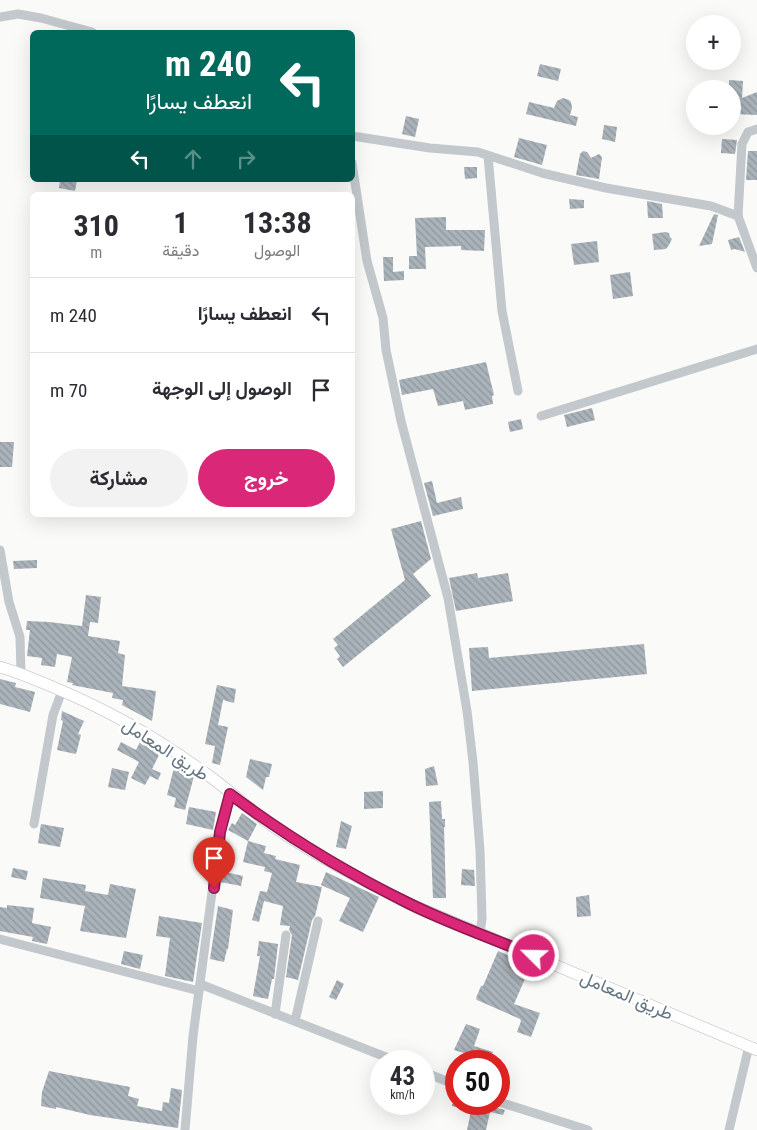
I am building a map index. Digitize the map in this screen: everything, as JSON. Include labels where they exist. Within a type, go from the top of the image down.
[{"type":"main road","name":"طريق المعامل","points":[[0,667],[108,711],[185,758],[272,825],[354,875],[410,904],[753,1048]]},
{"type":"street","points":[[0,17],[18,14],[85,30]]},
{"type":"street","points":[[757,129],[748,132],[742,144],[738,216],[757,268]]},
{"type":"street","points":[[355,136],[430,148],[478,152],[542,173],[606,188],[711,206],[738,216]]},
{"type":"street","points":[[488,156],[502,311],[518,392]]},
{"type":"street","points":[[354,182],[367,261],[384,318],[386,350],[401,421],[448,598],[467,711],[480,850],[482,919],[480,934]]},
{"type":"street","points":[[541,416],[757,348]]},
{"type":"street","points":[[0,550],[9,602],[20,637],[20,674]]},
{"type":"street","points":[[34,824],[53,715],[62,691]]},
{"type":"street","points":[[185,1130],[200,987],[220,832],[230,794]]},
{"type":"street","points":[[294,1021],[318,921]]},
{"type":"street","points":[[276,1014],[286,935]]},
{"type":"street","points":[[0,939],[200,987],[370,1051]]},
{"type":"street","points":[[729,1130],[753,1048]]},
{"type":"street","points":[[510,1105],[588,1130]]},
{"type":"building","points":[[540,64],[561,69],[558,81],[537,76]]},
{"type":"building","points":[[741,81],[743,81],[742,98],[757,92],[757,115],[741,114]]},
{"type":"building","points":[[563,98],[571,102],[570,115],[578,117],[576,126],[526,114],[529,102],[554,108],[557,101]]},
{"type":"building","points":[[406,116],[419,119],[415,137],[402,134]]},
{"type":"building","points":[[604,125],[617,127],[615,142],[602,139]]},
{"type":"building","points":[[519,138],[547,145],[542,165],[514,157]]},
{"type":"building","points":[[722,139],[737,140],[735,154],[721,153]]},
{"type":"building","points":[[583,151],[587,152],[591,158],[599,154],[602,157],[599,179],[576,175],[580,154]]},
{"type":"building","points":[[748,151],[757,151],[757,180],[746,180]]},
{"type":"building","points":[[464,167],[477,167],[477,178],[465,179]]},
{"type":"building","points":[[60,182],[77,182],[75,191],[59,188]]},
{"type":"building","points":[[569,199],[584,200],[584,208],[570,209]]},
{"type":"building","points":[[647,201],[662,204],[663,218],[648,218]]},
{"type":"building","points":[[714,214],[718,215],[712,244],[699,246]]},
{"type":"building","points":[[446,217],[446,230],[485,230],[484,251],[461,250],[461,246],[425,247],[426,269],[409,269],[409,256],[417,256],[415,218]]},
{"type":"building","points":[[669,233],[672,239],[669,245],[666,249],[654,250],[652,234]]},
{"type":"building","points":[[739,237],[745,252],[735,249],[731,250],[728,240]]},
{"type":"building","points":[[597,241],[599,262],[574,265],[571,244]]},
{"type":"building","points":[[383,257],[393,257],[393,272],[404,271],[404,280],[384,281]]},
{"type":"building","points":[[630,272],[633,296],[613,299],[610,275]]},
{"type":"building","points":[[486,362],[494,395],[492,396],[493,404],[465,410],[463,401],[438,406],[433,389],[402,395],[399,380]]},
{"type":"building","points":[[592,408],[595,420],[567,427],[564,415]]},
{"type":"building","points":[[521,419],[523,429],[510,432],[508,422]]},
{"type":"building","points":[[0,442],[14,442],[12,467],[0,467]]},
{"type":"building","points":[[432,481],[437,503],[461,497],[463,509],[433,516],[424,483]]},
{"type":"building","points":[[421,521],[431,559],[413,574],[431,596],[343,667],[337,659],[340,656],[334,648],[338,645],[333,639],[405,580],[391,529]]},
{"type":"building","points":[[37,560],[37,568],[14,569],[13,561]]},
{"type":"building","points":[[477,573],[478,578],[508,573],[513,601],[456,611],[449,578]]},
{"type":"building","points":[[86,595],[101,597],[98,623],[90,622],[88,636],[120,641],[118,653],[125,655],[122,686],[156,691],[152,721],[122,705],[123,700],[112,698],[113,693],[72,685],[73,683],[67,682],[72,657],[57,654],[55,667],[41,665],[42,658],[27,656],[30,630],[26,630],[27,621],[82,626]]},
{"type":"building","points":[[644,644],[647,674],[472,691],[469,648],[488,647],[489,658]]},
{"type":"building","points":[[0,679],[16,683],[15,687],[35,692],[30,712],[0,704]]},
{"type":"building","points":[[217,685],[236,689],[234,703],[223,700],[218,725],[228,727],[220,765],[212,763],[215,746],[205,744]]},
{"type":"building","points":[[62,711],[84,721],[78,734],[81,735],[76,754],[57,750],[63,721],[61,720]]},
{"type":"building","points":[[121,742],[136,750],[140,742],[160,753],[152,769],[161,773],[158,780],[150,776],[145,785],[131,778],[139,762],[117,750]]},
{"type":"building","points":[[250,759],[272,764],[263,790],[246,777]]},
{"type":"building","points":[[434,766],[438,785],[426,786],[425,769]]},
{"type":"building","points":[[112,768],[129,772],[125,790],[108,787]]},
{"type":"building","points":[[174,768],[194,776],[185,810],[174,807],[176,798],[167,795]]},
{"type":"building","points":[[383,791],[383,808],[364,809],[364,792]]},
{"type":"building","points":[[441,801],[442,819],[445,819],[446,898],[433,898],[429,802]]},
{"type":"building","points":[[189,807],[216,812],[213,830],[186,824]]},
{"type":"building","points":[[242,813],[257,824],[248,841],[228,830],[232,823],[235,825]]},
{"type":"building","points":[[341,821],[352,826],[346,849],[336,847]]},
{"type":"building","points":[[41,824],[64,828],[60,847],[38,843]]},
{"type":"building","points":[[248,841],[266,846],[264,853],[276,856],[275,859],[300,865],[296,882],[322,887],[298,980],[286,977],[292,935],[289,930],[290,926],[280,925],[283,906],[264,901],[259,922],[252,920],[260,891],[267,892],[272,873],[264,871],[265,867],[243,862]]},
{"type":"building","points":[[13,868],[28,871],[26,880],[11,877]]},
{"type":"building","points":[[462,869],[474,870],[475,886],[461,885]]},
{"type":"building","points":[[221,871],[243,876],[241,886],[220,882]]},
{"type":"building","points":[[326,872],[379,897],[363,932],[339,921],[350,898],[321,885]]},
{"type":"building","points":[[43,878],[86,885],[85,891],[108,895],[110,884],[136,889],[126,938],[80,931],[85,906],[40,898]]},
{"type":"building","points":[[589,895],[591,916],[577,917],[576,897]]},
{"type":"building","points":[[7,905],[34,908],[32,923],[51,927],[47,944],[32,941],[33,937],[0,931],[0,907],[7,908]]},
{"type":"building","points":[[218,906],[233,910],[228,949],[224,962],[210,959]]},
{"type":"building","points":[[159,916],[202,923],[193,982],[165,976],[170,938],[156,936]]},
{"type":"building","points":[[259,941],[278,944],[274,979],[272,979],[268,999],[253,996],[260,956],[257,956]]},
{"type":"building","points":[[124,951],[143,955],[140,969],[121,964]]},
{"type":"building","points":[[498,951],[531,965],[514,1004],[540,1013],[531,1037],[517,1032],[520,1019],[476,998]]},
{"type":"building","points":[[337,980],[344,984],[336,1000],[329,997]]},
{"type":"building","points":[[466,1024],[480,1029],[474,1046],[487,1050],[454,1050]]},
{"type":"building","points":[[49,1071],[130,1087],[128,1096],[139,1099],[137,1106],[162,1111],[163,1102],[169,1103],[171,1088],[182,1090],[178,1128],[41,1106],[42,1092]]},
{"type":"building","points":[[470,1115],[489,1115],[486,1130],[467,1130]]},
{"type":"route","points":[[214,888],[220,832],[230,794],[304,846],[354,875],[410,904],[534,956]]}]
